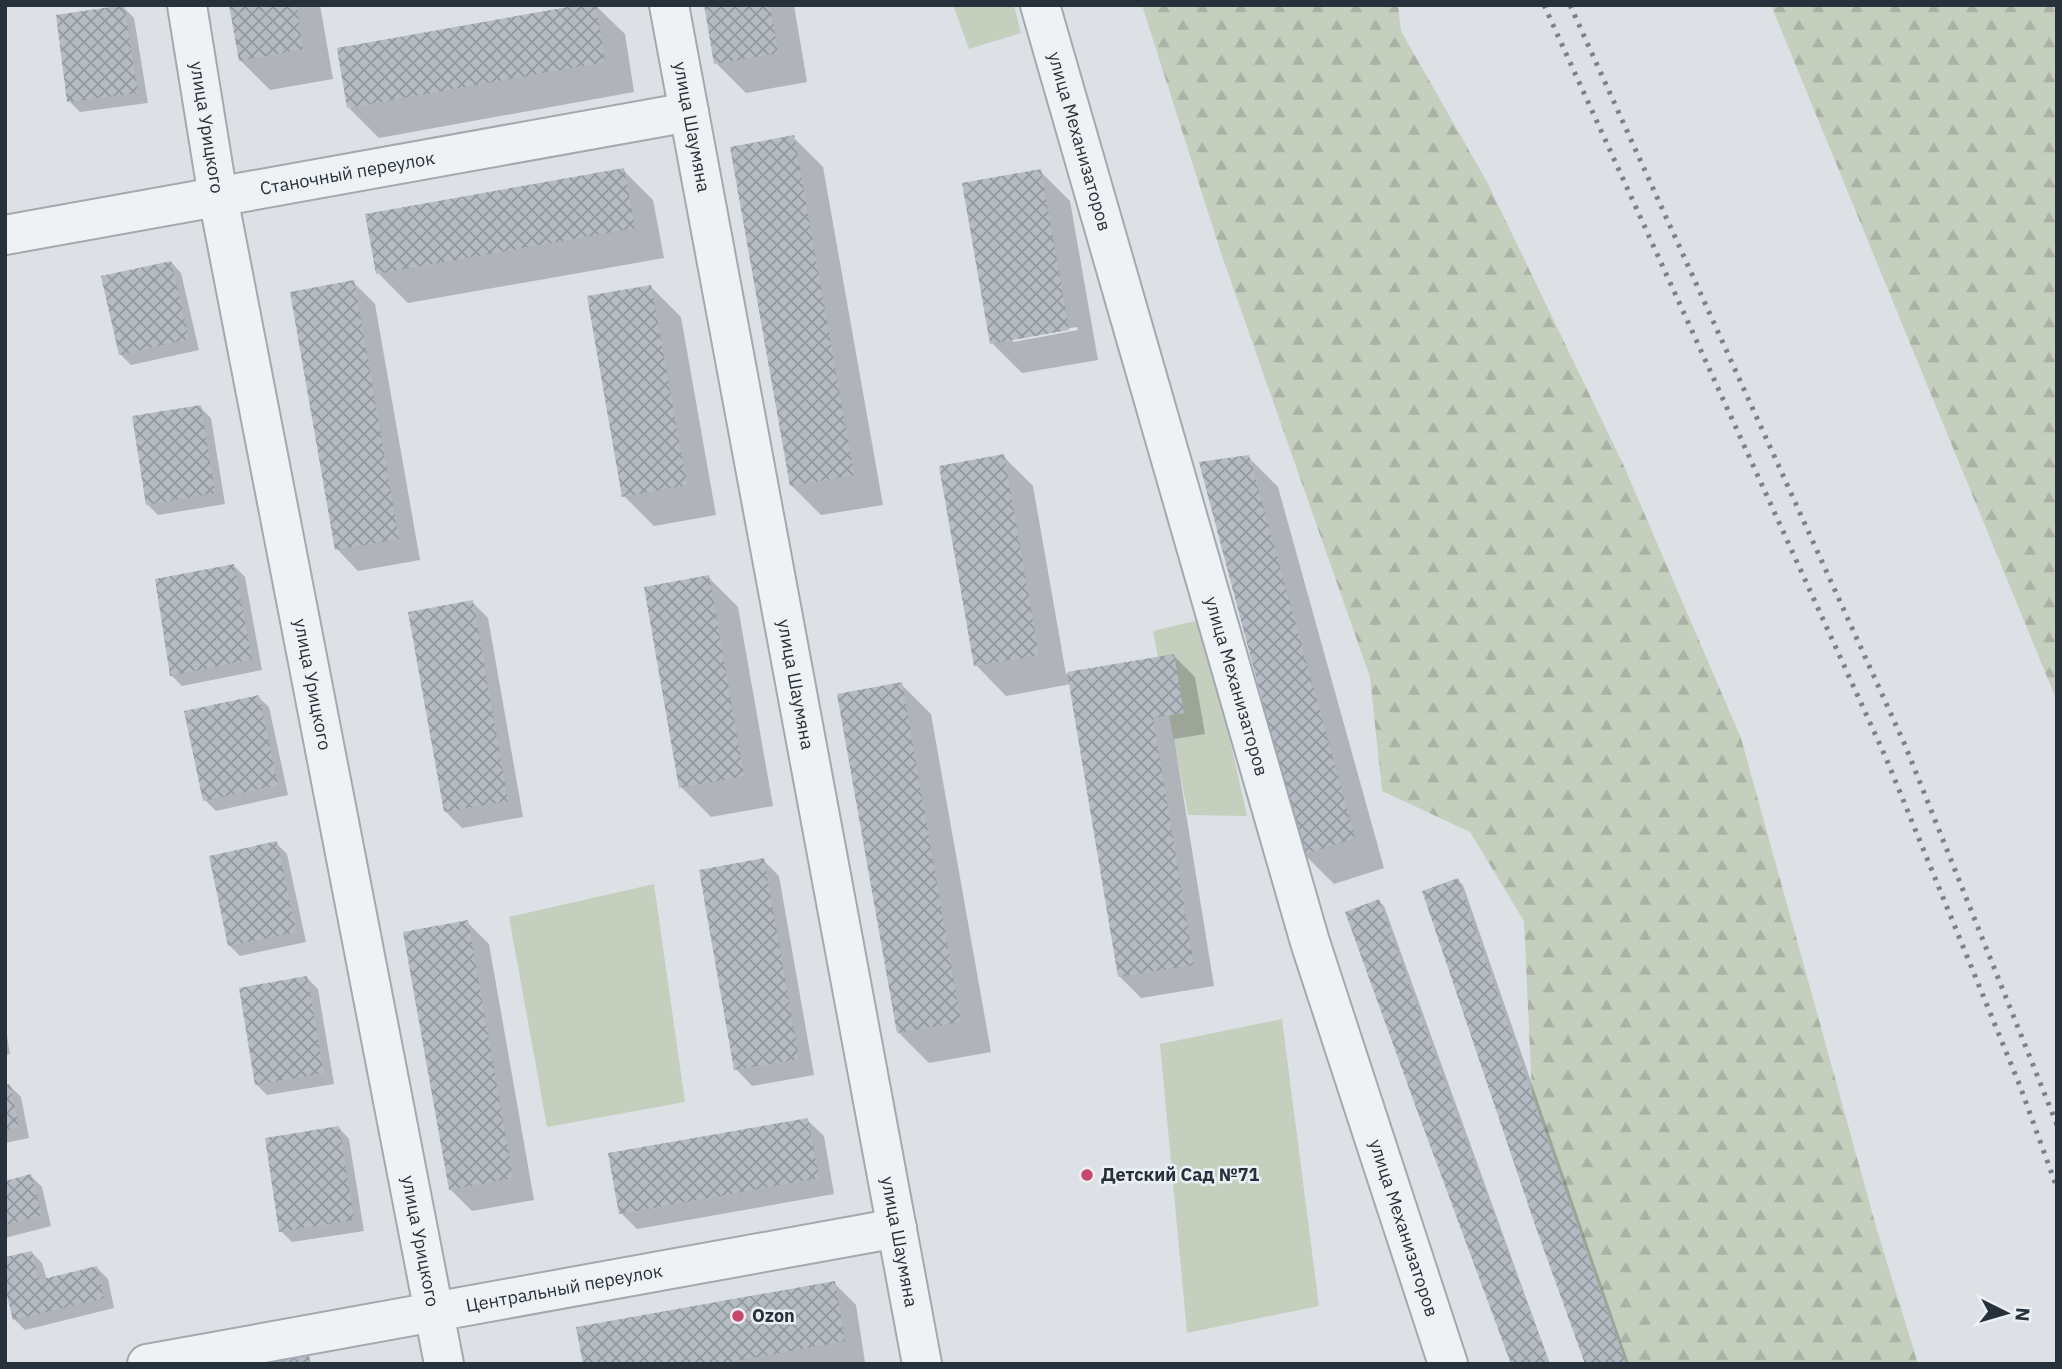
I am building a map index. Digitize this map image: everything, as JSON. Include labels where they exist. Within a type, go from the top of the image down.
[{"type":"street","name":"улица Урицкого","points":[[187,5],[218,197],[444,1364]]},
{"type":"street","name":"улица Шаумяна","points":[[669,5],[922,1364]]},
{"type":"street","name":"улица Механизаторов","points":[[1040,5],[1310,942],[1448,1364]]},
{"type":"street","name":"Станочный переулок","points":[[5,235],[689,113]]},
{"type":"street","name":"Центральный переулок","points":[[147,1364],[897,1228]]},
{"type":"green space","points":[[953,5],[1014,5],[1021,33],[969,49]]},
{"type":"green space","points":[[1142,5],[1398,5],[1401,31],[1487,182],[1623,464],[1741,738],[1877,1230],[1918,1364],[1626,1364],[1532,1094],[1524,921],[1470,832],[1382,791],[1370,677],[1221,253]]},
{"type":"green space","points":[[1771,5],[2057,5],[2057,701]]},
{"type":"green space","points":[[1203,619],[1247,816],[1188,815],[1153,631]]},
{"type":"green space","points":[[654,884],[685,1102],[547,1127],[509,917]]},
{"type":"green space","points":[[1282,1019],[1319,1306],[1187,1333],[1160,1044]]},
{"type":"building","points":[[124,5],[138,93],[67,102],[56,15]]},
{"type":"building","points":[[229,5],[296,5],[303,49],[239,61]]},
{"type":"building","points":[[579,5],[596,5],[605,62],[347,108],[337,48]]},
{"type":"building","points":[[704,5],[770,5],[778,53],[714,64]]},
{"type":"building","points":[[794,135],[854,475],[790,486],[730,147]]},
{"type":"building","points":[[624,168],[635,228],[376,274],[365,214]]},
{"type":"building","points":[[1041,169],[1069,330],[990,344],[962,183]]},
{"type":"building","points":[[171,261],[189,339],[119,355],[101,276]]},
{"type":"building","points":[[354,280],[399,539],[335,550],[290,292]]},
{"type":"building","points":[[651,285],[687,485],[622,497],[587,296]]},
{"type":"building","points":[[201,405],[215,493],[146,505],[132,416]]},
{"type":"building","points":[[1004,454],[1039,655],[974,666],[939,466]]},
{"type":"building","points":[[1249,455],[1355,838],[1303,855],[1199,462]]},
{"type":"building","points":[[234,564],[252,659],[170,676],[155,579]]},
{"type":"building","points":[[709,575],[744,776],[679,788],[644,587]]},
{"type":"building","points":[[473,600],[508,801],[444,812],[408,612]]},
{"type":"building","points":[[1174,654],[1184,713],[1153,718],[1194,965],[1118,977],[1067,672]]},
{"type":"building","points":[[902,682],[961,1022],[897,1033],[837,694]]},
{"type":"building","points":[[259,695],[278,785],[203,801],[184,711]]},
{"type":"building","points":[[277,841],[296,932],[228,946],[209,856]]},
{"type":"building","points":[[764,858],[799,1059],[734,1070],[699,870]]},
{"type":"building","points":[[1458,878],[1626,1364],[1585,1364],[1535,1225],[1422,891]]},
{"type":"building","points":[[1379,899],[1550,1364],[1511,1364],[1418,1113],[1345,912]]},
{"type":"building","points":[[468,920],[513,1178],[449,1190],[403,932]]},
{"type":"building","points":[[307,976],[324,1073],[255,1085],[239,988]]},
{"type":"building","points":[[10,1084],[19,1127],[5,1130],[5,1085]]},
{"type":"building","points":[[808,1118],[819,1178],[619,1214],[608,1153]]},
{"type":"building","points":[[339,1126],[354,1220],[279,1232],[265,1138]]},
{"type":"building","points":[[31,1174],[42,1215],[5,1225],[5,1181]]},
{"type":"building","points":[[32,1251],[39,1280],[97,1266],[104,1298],[13,1320],[5,1287],[5,1257]]},
{"type":"building","points":[[835,1281],[845,1341],[719,1364],[583,1364],[576,1327]]},
{"type":"building","points":[[309,1356],[311,1364],[273,1362]]},
{"type":"railway","points":[[1544,5],[1886,758],[2020,1086],[2057,1188]]},
{"type":"railway","points":[[1570,5],[1905,745],[2057,1125]]},
{"type":"place","name":"Детский Сад №71","points":[[1087,1175]]},
{"type":"place","name":"Ozon","points":[[738,1316]]}]
